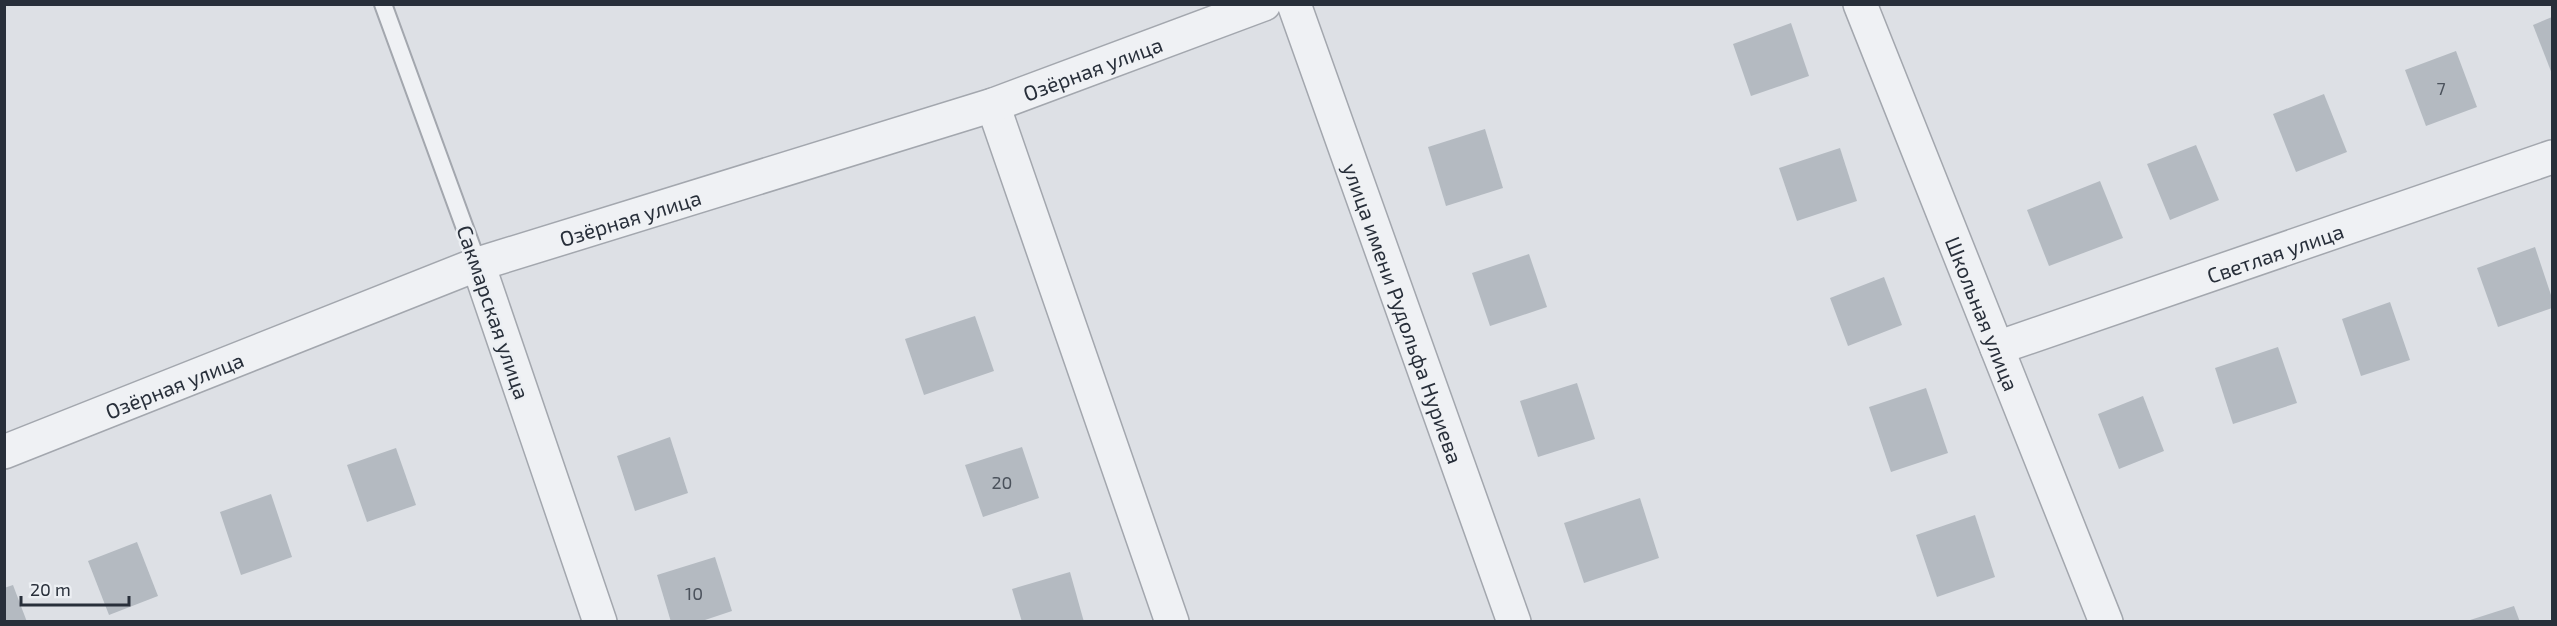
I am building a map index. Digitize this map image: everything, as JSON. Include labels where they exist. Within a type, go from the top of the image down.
[{"type":"street","name":"Озёрная улица","points":[[4,452],[478,264],[993,105],[1264,4]]},
{"type":"street","name":"улица имени Рудольфа Нуриева","points":[[1294,4],[1514,621]]},
{"type":"street","name":"Школьная улица","points":[[1860,4],[2106,621]]},
{"type":"street","points":[[993,105],[1172,621]]},
{"type":"street","name":"Светлая улица","points":[[1997,348],[2553,157]]},
{"type":"street","name":"Сакмарская улица","points":[[478,264],[600,621]]},
{"type":"lane","name":"Сакмарская улица","points":[[383,4],[478,264]]},
{"type":"building","points":[[2552,17],[2552,74],[2533,25]]},
{"type":"building","points":[[1791,23],[1809,76],[1751,96],[1733,44]]},
{"type":"building","points":[[2456,51],[2477,107],[2426,126],[2405,70]]},
{"type":"building","points":[[2324,94],[2347,152],[2296,172],[2273,114]]},
{"type":"building","points":[[1485,129],[1503,188],[1446,206],[1428,147]]},
{"type":"building","points":[[2196,145],[2219,200],[2170,220],[2147,164]]},
{"type":"building","points":[[1840,148],[1857,201],[1797,221],[1779,168]]},
{"type":"building","points":[[2100,181],[2123,238],[2049,266],[2027,210]]},
{"type":"building","points":[[2535,247],[2552,298],[2552,308],[2498,327],[2477,268]]},
{"type":"building","points":[[1529,254],[1547,307],[1490,326],[1472,273]]},
{"type":"building","points":[[1884,277],[1902,325],[1848,346],[1830,298]]},
{"type":"building","points":[[2390,302],[2410,360],[2361,376],[2342,319]]},
{"type":"building","points":[[975,316],[994,371],[924,395],[905,339]]},
{"type":"building","points":[[2278,347],[2297,403],[2233,424],[2215,368]]},
{"type":"building","points":[[1577,383],[1595,439],[1538,457],[1520,401]]},
{"type":"building","points":[[1926,388],[1948,453],[1891,472],[1869,407]]},
{"type":"building","points":[[2143,396],[2164,451],[2119,469],[2098,414]]},
{"type":"building","points":[[670,437],[688,493],[635,511],[617,456]]},
{"type":"building","points":[[1022,447],[1039,498],[983,517],[965,465]]},
{"type":"building","points":[[396,448],[416,505],[367,522],[347,465]]},
{"type":"building","points":[[271,494],[292,557],[241,575],[220,512]]},
{"type":"building","points":[[1640,498],[1659,558],[1584,583],[1564,523]]},
{"type":"building","points":[[1975,515],[1995,577],[1937,597],[1916,535]]},
{"type":"building","points":[[137,542],[158,596],[109,615],[88,561]]},
{"type":"building","points":[[715,557],[732,611],[699,622],[671,622],[657,575]]},
{"type":"building","points":[[1070,572],[1084,622],[1022,622],[1012,589]]},
{"type":"building","points":[[13,585],[27,622],[4,622],[4,588]]},
{"type":"building","points":[[2514,606],[2520,622],[2467,622],[2467,621]]}]
